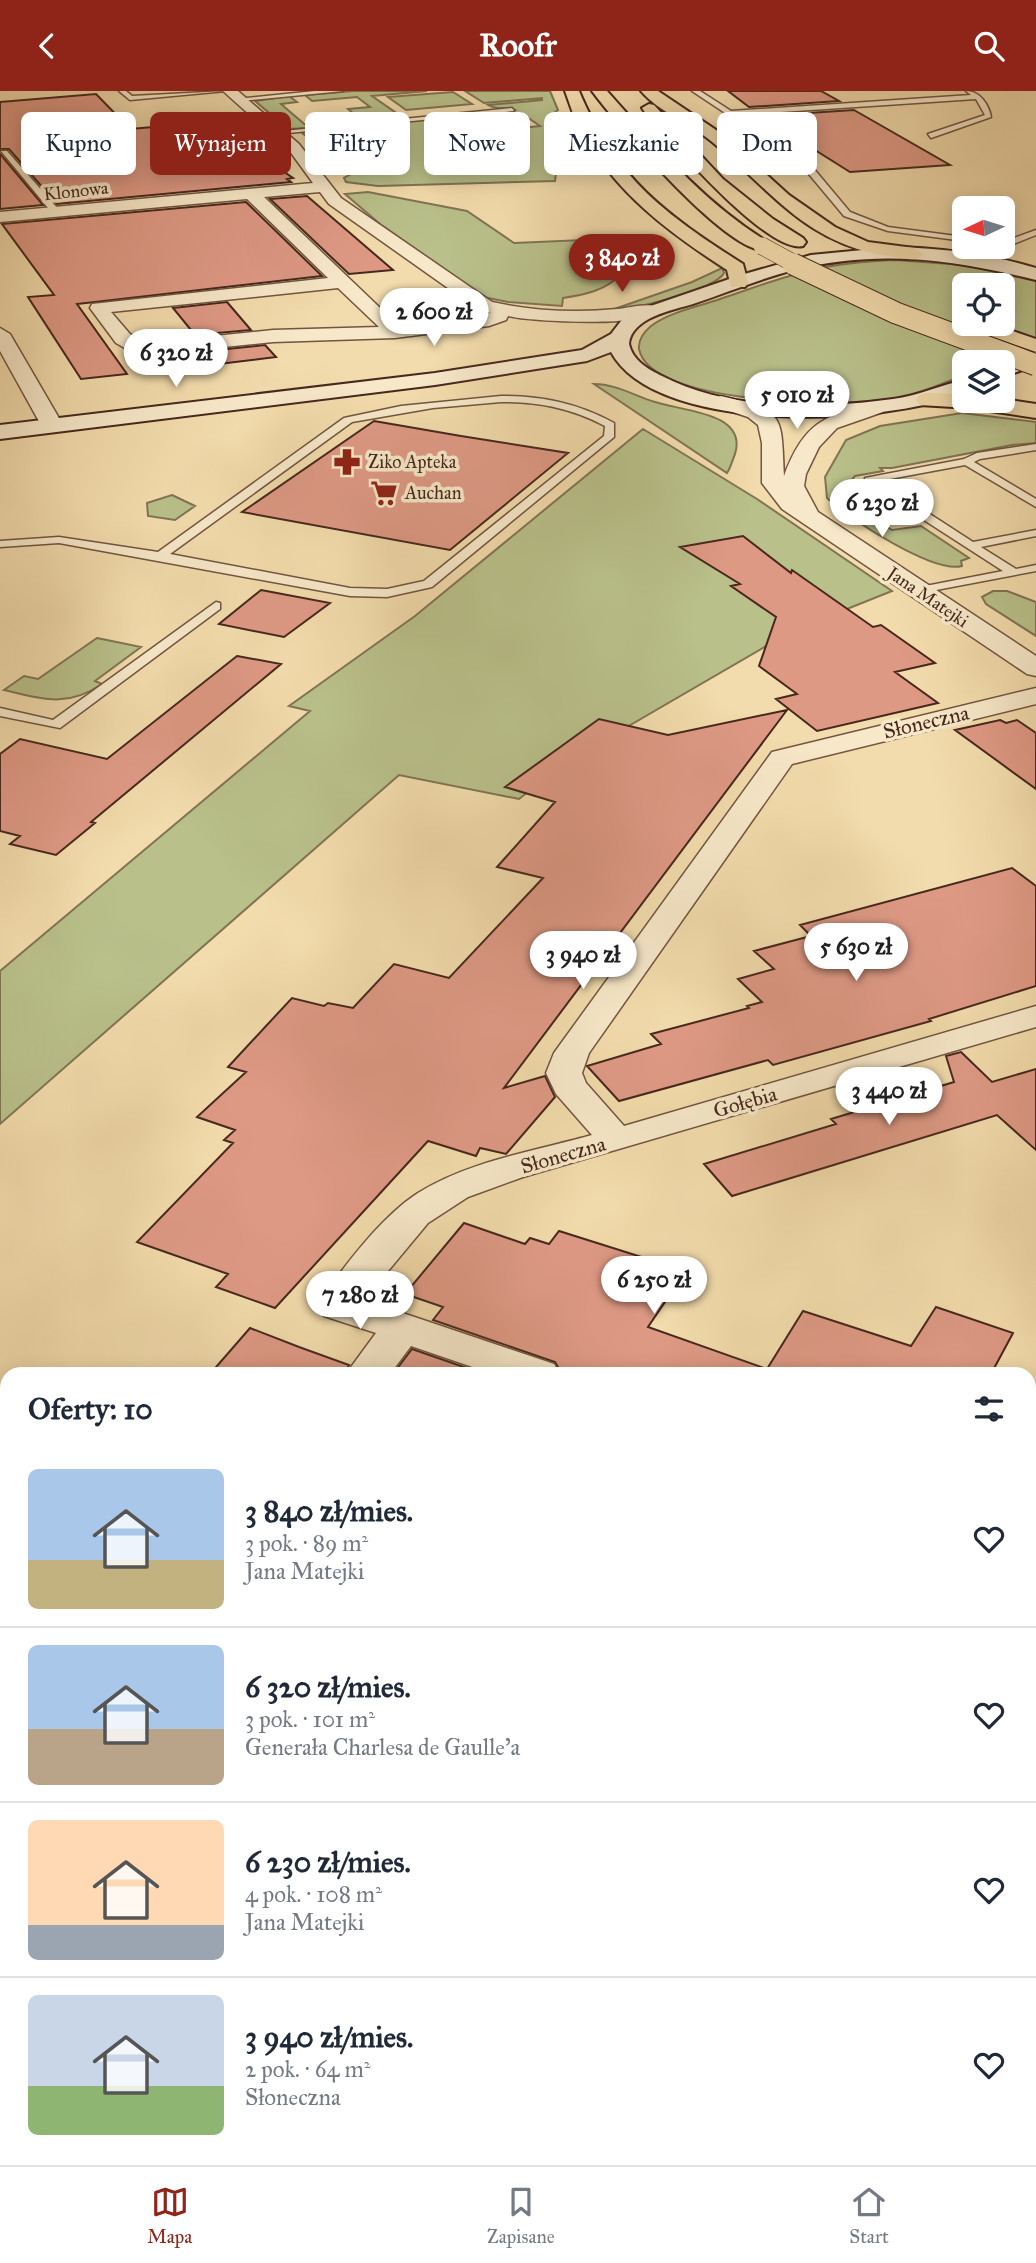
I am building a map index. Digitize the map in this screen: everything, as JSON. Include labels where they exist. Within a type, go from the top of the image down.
[{"type":"main road","points":[[572,91],[588,130],[632,190],[676,229],[736,268],[738,283]]},
{"type":"main road","points":[[599,91],[682,185],[731,227],[823,280],[889,310],[1036,365]]},
{"type":"main road","points":[[631,91],[661,120],[717,183],[767,223],[867,279],[952,315]]},
{"type":"main road","points":[[648,91],[716,137],[783,199],[829,231],[864,247],[1036,268]]},
{"type":"main road","points":[[435,379],[470,371],[587,355],[619,338],[629,325],[646,314],[813,260],[858,255],[914,254]]},
{"type":"main road","points":[[1001,265],[1036,274]]},
{"type":"main road","points":[[1008,336],[1036,346]]},
{"type":"main road","points":[[619,338],[619,348],[624,359],[652,381]]},
{"type":"main road","points":[[1015,366],[1036,358]]},
{"type":"main road","points":[[0,432],[435,379],[606,373],[652,381],[695,397],[721,402],[807,410],[876,408],[927,400],[970,401],[1036,411]]},
{"type":"main road","points":[[927,400],[952,391]]},
{"type":"street","points":[[235,95],[254,112]]},
{"type":"street","points":[[291,145],[305,158],[324,187],[349,213],[486,306],[501,311],[592,317],[646,314]]},
{"type":"street","name":"Klonowa","points":[[0,217],[324,187]]},
{"type":"street","points":[[250,193],[339,282],[395,332]]},
{"type":"street","points":[[339,282],[99,308],[123,341],[132,347],[145,349],[273,336],[395,332],[489,320],[499,316],[501,311]]},
{"type":"street","points":[[0,334],[52,425]]},
{"type":"street","name":"Jana Matejki","points":[[721,402],[750,411],[768,421],[775,438],[775,487],[790,503],[1036,668]]},
{"type":"street","name":"Jana Matejki","points":[[820,525],[807,513],[795,494],[794,480],[802,458],[819,432],[829,423],[876,408]]},
{"type":"street","name":"Słoneczna","points":[[403,1327],[338,1306],[414,1214],[439,1197],[482,1179],[616,1140],[569,1086],[564,1073],[568,1063],[580,1042],[782,758],[1036,696]]},
{"type":"street","name":"Gołębia","points":[[616,1140],[1036,1016]]},
{"type":"street","points":[[372,1367],[403,1327],[519,1367]]},
{"type":"lane","points":[[122,91],[130,99],[223,91]]},
{"type":"lane","points":[[235,95],[340,91]]},
{"type":"lane","points":[[695,91],[727,112]]},
{"type":"lane","points":[[931,136],[989,116],[978,97],[969,91]]},
{"type":"lane","points":[[745,112],[978,97]]},
{"type":"lane","points":[[291,129],[512,110]]},
{"type":"lane","points":[[5,153],[56,212]]},
{"type":"lane","points":[[814,175],[846,214],[854,219],[878,227],[952,237]]},
{"type":"lane","points":[[1015,240],[1036,232]]},
{"type":"lane","points":[[0,544],[59,540],[350,592],[387,593],[428,584],[608,437],[610,425],[592,413],[573,407],[522,398],[496,397],[376,412],[348,420],[160,556]]},
{"type":"lane","points":[[1013,572],[869,480],[967,462],[977,456],[1036,447]]},
{"type":"lane","points":[[967,462],[1036,504]]},
{"type":"lane","points":[[971,546],[1036,533]]},
{"type":"lane","points":[[919,591],[1036,568]]},
{"type":"lane","points":[[0,712],[55,725],[216,606]]},
{"type":"green space","points":[[353,91],[427,91],[372,96],[395,112],[352,112],[348,109],[370,107],[357,97],[312,101],[305,95]]},
{"type":"green space","points":[[465,91],[550,91],[558,110],[544,112],[544,175],[556,175],[555,181],[378,186],[346,182],[344,178],[349,175],[410,175],[410,121],[424,120],[424,175],[530,175],[530,127],[540,126],[530,119],[530,112],[512,112],[515,110],[488,105],[542,98],[484,103]]},
{"type":"green space","points":[[453,92],[472,104],[406,110],[388,97]]},
{"type":"green space","points":[[289,96],[297,102],[281,104],[290,112],[268,112],[255,101]]},
{"type":"green space","points":[[291,113],[305,125],[305,128],[291,129]]},
{"type":"green space","points":[[368,192],[467,211],[514,243],[584,240],[601,250],[621,273],[603,288],[563,298],[562,306],[508,302],[483,297],[380,224],[345,194]]},
{"type":"green space","points":[[895,260],[964,265],[1000,273],[952,273],[952,336],[1015,336],[1015,276],[1036,281],[1036,347],[1015,355],[1015,350],[952,350],[952,380],[915,393],[861,402],[790,401],[749,398],[710,391],[676,381],[651,368],[639,349],[641,339],[648,328],[675,313],[808,271]]},
{"type":"green space","points":[[722,268],[724,273],[704,287],[667,299],[600,314],[692,282]]},
{"type":"green space","points":[[594,384],[618,388],[655,402],[695,411],[722,421],[732,429],[736,440],[735,454],[727,473]]},
{"type":"green space","points":[[962,413],[1036,422],[1036,443],[880,468],[883,471],[855,476],[848,484],[883,509],[867,514],[892,530],[921,526],[969,558],[961,561],[962,566],[932,562],[913,554],[853,519],[827,498],[825,477],[846,440],[880,426]]},
{"type":"green space","points":[[643,429],[757,499],[892,591],[792,631],[565,763],[519,799],[399,775],[0,1124],[0,971],[310,711],[289,706],[415,616]]},
{"type":"green space","points":[[172,495],[195,506],[175,520],[148,516],[147,503]]},
{"type":"green space","points":[[993,591],[1007,591],[1036,602],[1036,636],[986,604],[982,597]]},
{"type":"green space","points":[[97,638],[141,647],[95,681],[102,684],[77,696],[54,699],[4,690],[24,676],[38,679]]},
{"type":"building","points":[[728,91],[821,91],[839,101],[749,107]]},
{"type":"building","points":[[96,94],[113,112],[21,112],[21,163],[9,149],[0,149],[0,102]]},
{"type":"building","points":[[854,110],[950,165],[850,172],[817,151],[817,112]]},
{"type":"building","points":[[150,127],[150,175],[289,175],[293,178],[287,179],[291,182],[57,204],[32,175],[136,175],[136,128]]},
{"type":"building","points":[[0,154],[43,205],[0,209]]},
{"type":"building","points":[[307,196],[393,270],[349,274],[270,199]]},
{"type":"building","points":[[246,202],[322,276],[77,304],[127,374],[81,379],[28,297],[54,295],[2,224]]},
{"type":"building","points":[[227,302],[251,330],[195,335],[173,308]]},
{"type":"building","points":[[265,345],[276,357],[219,364],[208,351]]},
{"type":"building","name":"Auchan","points":[[374,421],[568,453],[450,550],[242,512]]},
{"type":"building","points":[[743,536],[791,573],[792,570],[873,627],[881,625],[935,663],[895,672],[938,703],[817,731],[776,699],[797,694],[759,666],[776,617],[731,586],[740,584],[680,547]]},
{"type":"building","points":[[261,590],[330,603],[284,637],[219,624]]},
{"type":"building","points":[[237,656],[281,664],[91,822],[95,823],[56,855],[10,844],[20,836],[0,831],[0,754],[20,739],[107,759]]},
{"type":"building","points":[[787,710],[504,1088],[545,1076],[555,1097],[506,1154],[480,1148],[476,1156],[428,1141],[275,1308],[216,1287],[228,1274],[137,1242],[233,1143],[224,1140],[235,1130],[197,1117],[246,1072],[228,1067],[292,998],[324,1006],[328,1003],[353,1008],[394,964],[449,978],[543,878],[497,867],[555,802],[505,787],[599,719],[668,735]]},
{"type":"building","points":[[1000,720],[1006,723],[1017,720],[1036,733],[1036,789],[955,730]]},
{"type":"building","points":[[1012,868],[1036,886],[1036,986],[929,1019],[931,1021],[773,1065],[768,1060],[619,1101],[587,1066],[661,1044],[651,1034],[749,1008],[747,1006],[762,1002],[738,979],[774,969],[754,951],[811,936],[800,925]]},
{"type":"building","points":[[961,1052],[992,1082],[1036,1069],[1036,1150],[997,1115],[732,1196],[704,1164],[836,1124],[831,1119],[954,1082],[946,1056]]},
{"type":"building","points":[[464,1223],[525,1244],[530,1238],[549,1244],[559,1231],[686,1271],[648,1327],[761,1367],[558,1367],[555,1362],[433,1320],[443,1307],[405,1294]]},
{"type":"building","points":[[936,1307],[1013,1333],[995,1367],[768,1367],[803,1311],[911,1346]]},
{"type":"building","points":[[250,1328],[349,1365],[348,1367],[216,1367]]},
{"type":"building","points":[[412,1349],[464,1367],[398,1367]]},
{"type":"place","name":"Ziko Apteka","points":[[347,462]]},
{"type":"place","name":"Auchan","points":[[384,493]]}]
